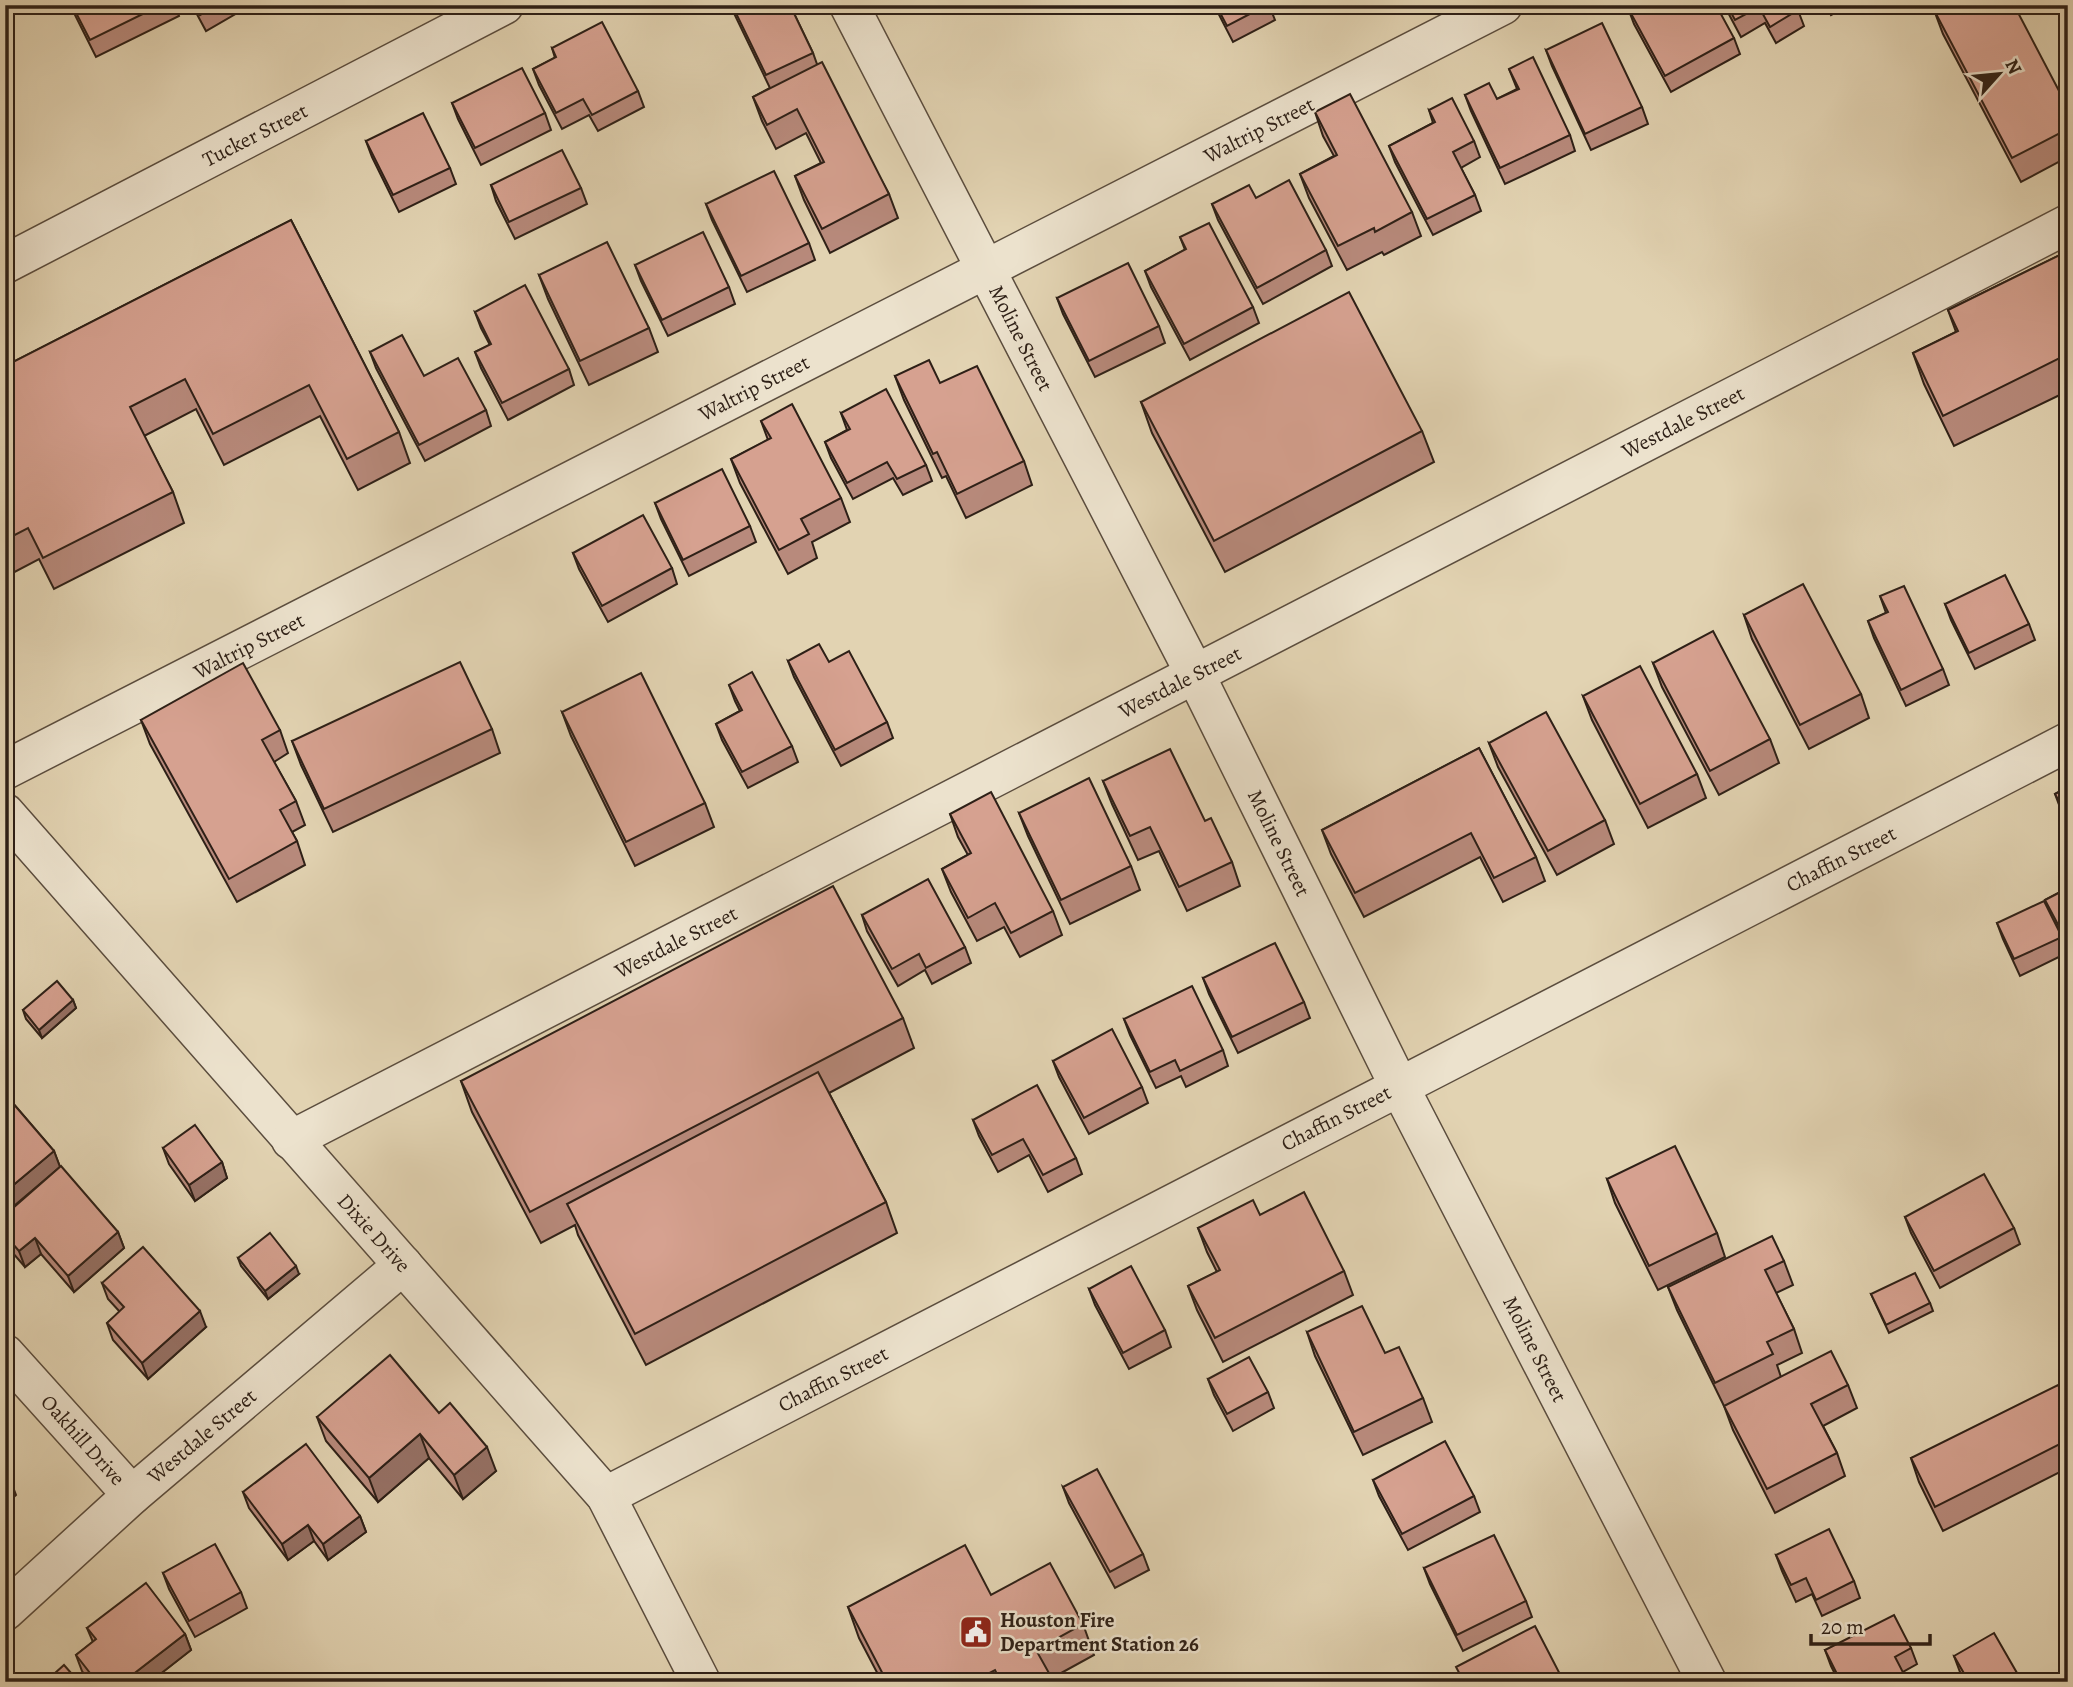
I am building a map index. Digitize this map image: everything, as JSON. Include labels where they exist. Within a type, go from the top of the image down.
[{"type":"street","name":"Tucker Street","points":[[5,264],[504,5]]},
{"type":"street","name":"Moline Street","points":[[849,5],[1195,674],[1399,1086],[1707,1682]]},
{"type":"street","name":"Waltrip Street","points":[[5,770],[1503,5]]},
{"type":"street","name":"Westdale Street","points":[[291,1140],[2068,224]]},
{"type":"street","name":"Chaffin Street","points":[[606,1496],[2068,742]]},
{"type":"street","name":"Dixie Drive","points":[[5,813],[606,1496],[701,1682]]},
{"type":"street","name":"Westdale Street","points":[[5,1611],[132,1496],[403,1265]]},
{"type":"street","name":"Oakhill Drive","points":[[5,1354],[132,1496]]},
{"type":"building","points":[[72,5],[161,5],[90,40]]},
{"type":"building","points":[[195,5],[217,5],[200,15]]},
{"type":"building","points":[[732,5],[790,5],[813,53],[766,75]]},
{"type":"building","points":[[1216,5],[1267,5],[1227,26]]},
{"type":"building","points":[[1632,5],[1716,5],[1734,38],[1665,76],[1628,8]]},
{"type":"building","points":[[1727,5],[1796,5],[1798,10],[1770,27],[1759,7],[1735,20]]},
{"type":"building","points":[[1944,5],[2014,5],[2068,108],[2068,129],[2012,158],[1934,10]]},
{"type":"building","points":[[602,22],[638,91],[592,115],[583,99],[556,113],[533,69],[556,57],[552,48]]},
{"type":"building","points":[[1602,23],[1642,107],[1585,134],[1546,50]]},
{"type":"building","points":[[1533,57],[1570,135],[1500,168],[1465,95],[1489,83],[1497,99],[1519,89],[1509,69]]},
{"type":"building","points":[[822,62],[889,194],[822,229],[795,176],[824,162],[797,109],[767,125],[753,97]]},
{"type":"building","points":[[522,68],[545,113],[475,148],[452,103]]},
{"type":"building","points":[[1350,94],[1412,212],[1375,232],[1374,228],[1338,246],[1300,174],[1337,155],[1315,112]]},
{"type":"building","points":[[1452,98],[1474,141],[1453,152],[1475,195],[1427,219],[1389,146],[1435,122],[1429,110]]},
{"type":"building","points":[[423,113],[450,168],[393,195],[366,141]]},
{"type":"building","points":[[562,150],[581,188],[509,222],[491,185]]},
{"type":"building","points":[[774,171],[809,243],[741,276],[706,204]]},
{"type":"building","points":[[1289,180],[1326,250],[1257,288],[1212,204],[1249,185],[1256,198]]},
{"type":"building","points":[[291,220],[399,432],[347,459],[309,385],[213,434],[185,379],[130,407],[173,492],[43,558],[28,528],[5,540],[5,366]]},
{"type":"building","points":[[1209,223],[1253,307],[1184,344],[1145,271],[1186,249],[1180,237]]},
{"type":"building","points":[[703,232],[729,287],[662,320],[635,265]]},
{"type":"building","points":[[607,242],[649,328],[580,361],[539,275]]},
{"type":"building","points":[[2068,251],[2068,354],[1943,416],[1913,353],[1958,331],[1948,310]]},
{"type":"building","points":[[1128,263],[1159,326],[1089,361],[1057,298]]},
{"type":"building","points":[[525,285],[569,369],[502,403],[475,352],[491,344],[475,312]]},
{"type":"building","points":[[1349,292],[1422,431],[1214,541],[1141,402]]},
{"type":"building","points":[[402,335],[424,376],[458,358],[486,410],[419,445],[370,352]]},
{"type":"building","points":[[929,360],[940,383],[977,366],[1024,461],[957,494],[937,452],[933,454],[895,376]]},
{"type":"building","points":[[886,389],[926,465],[897,479],[887,462],[847,483],[825,442],[850,429],[841,413]]},
{"type":"building","points":[[792,404],[841,498],[801,519],[809,534],[779,550],[731,459],[771,438],[761,421]]},
{"type":"building","points":[[722,469],[750,526],[683,560],[655,503]]},
{"type":"building","points":[[643,515],[672,568],[602,606],[573,553]]},
{"type":"building","points":[[2005,575],[2029,624],[1969,653],[1945,604]]},
{"type":"building","points":[[1803,584],[1861,694],[1800,725],[1744,615]]},
{"type":"building","points":[[1904,586],[1943,669],[1901,690],[1868,621],[1888,612],[1880,596]]},
{"type":"building","points":[[1713,631],[1770,739],[1710,771],[1653,663]]},
{"type":"building","points":[[819,644],[829,662],[849,651],[887,722],[835,750],[788,661]]},
{"type":"building","points":[[460,662],[492,729],[324,809],[292,741]]},
{"type":"building","points":[[243,663],[280,730],[262,740],[296,801],[280,810],[297,841],[229,879],[141,720]]},
{"type":"building","points":[[1640,666],[1697,774],[1640,804],[1583,696]]},
{"type":"building","points":[[752,672],[792,746],[742,772],[716,724],[742,710],[729,685]]},
{"type":"building","points":[[641,673],[705,803],[626,842],[562,712]]},
{"type":"building","points":[[1546,712],[1605,820],[1548,851],[1489,743]]},
{"type":"building","points":[[1479,748],[1536,857],[1494,878],[1471,833],[1355,893],[1322,830]]},
{"type":"building","points":[[1170,749],[1205,821],[1211,818],[1232,862],[1179,887],[1150,827],[1130,836],[1103,781]]},
{"type":"building","points":[[1089,778],[1131,866],[1061,900],[1019,813]]},
{"type":"building","points":[[2068,787],[2068,817],[2055,794]]},
{"type":"building","points":[[991,792],[1053,911],[1011,933],[995,903],[968,918],[942,869],[971,853],[950,814]]},
{"type":"building","points":[[928,879],[965,947],[926,968],[919,954],[892,969],[862,915]]},
{"type":"building","points":[[833,886],[903,1018],[530,1212],[461,1081]]},
{"type":"building","points":[[2068,888],[2068,931],[2063,934],[2045,900]]},
{"type":"building","points":[[2044,901],[2062,937],[2014,959],[1997,923]]},
{"type":"building","points":[[1275,943],[1304,1002],[1232,1037],[1203,978]]},
{"type":"building","points":[[57,981],[73,1000],[39,1030],[23,1010]]},
{"type":"building","points":[[1192,986],[1223,1050],[1180,1071],[1175,1060],[1150,1072],[1124,1019]]},
{"type":"building","points":[[1112,1029],[1142,1087],[1084,1118],[1053,1061]]},
{"type":"building","points":[[818,1072],[886,1202],[635,1334],[567,1204]]},
{"type":"building","points":[[1037,1085],[1076,1158],[1043,1175],[1023,1139],[992,1155],[973,1120]]},
{"type":"building","points":[[5,1094],[54,1151],[5,1192]]},
{"type":"building","points":[[195,1125],[222,1162],[189,1185],[163,1148]]},
{"type":"building","points":[[1675,1146],[1717,1233],[1649,1266],[1607,1179]]},
{"type":"building","points":[[61,1166],[118,1232],[68,1276],[35,1238],[19,1251],[5,1235],[5,1215]]},
{"type":"building","points":[[1984,1174],[2014,1228],[1934,1271],[1905,1217]]},
{"type":"building","points":[[1304,1192],[1344,1271],[1215,1338],[1188,1286],[1220,1270],[1198,1228],[1253,1200],[1260,1215]]},
{"type":"building","points":[[270,1233],[296,1266],[265,1291],[238,1258]]},
{"type":"building","points":[[1772,1236],[1784,1261],[1765,1270],[1794,1329],[1767,1342],[1773,1354],[1715,1383],[1668,1287]]},
{"type":"building","points":[[143,1247],[200,1311],[142,1363],[107,1323],[124,1307],[102,1283]]},
{"type":"building","points":[[1131,1266],[1165,1330],[1123,1353],[1089,1289]]},
{"type":"building","points":[[1915,1273],[1930,1303],[1886,1325],[1871,1294]]},
{"type":"building","points":[[1362,1306],[1385,1353],[1399,1347],[1423,1398],[1354,1432],[1307,1332]]},
{"type":"building","points":[[1831,1351],[1848,1385],[1811,1404],[1837,1453],[1767,1489],[1724,1406]]},
{"type":"building","points":[[390,1355],[439,1413],[450,1403],[487,1447],[454,1475],[420,1434],[369,1478],[317,1417]]},
{"type":"building","points":[[1249,1357],[1268,1392],[1227,1414],[1208,1379]]},
{"type":"building","points":[[2058,1385],[2068,1404],[2068,1440],[1935,1507],[1911,1458]]},
{"type":"building","points":[[1445,1441],[1474,1496],[1402,1534],[1373,1480]]},
{"type":"building","points":[[306,1444],[360,1516],[323,1544],[308,1525],[282,1544],[243,1492]]},
{"type":"building","points":[[1097,1469],[1143,1554],[1110,1572],[1063,1487]]},
{"type":"building","points":[[1829,1529],[1854,1581],[1816,1600],[1806,1578],[1791,1585],[1776,1555]]},
{"type":"building","points":[[1494,1535],[1526,1601],[1457,1635],[1424,1568]]},
{"type":"building","points":[[215,1544],[241,1592],[189,1621],[163,1573]]},
{"type":"building","name":"Houston Fire Department Station 26","points":[[965,1545],[991,1595],[1050,1563],[1083,1624],[1036,1650],[1054,1682],[1001,1682],[995,1670],[972,1682],[887,1682],[848,1607]]},
{"type":"building","points":[[146,1583],[185,1634],[123,1682],[97,1682],[76,1655],[96,1639],[87,1628]]},
{"type":"building","points":[[1894,1615],[1911,1648],[1895,1657],[1908,1682],[1841,1682],[1825,1650]]},
{"type":"building","points":[[1535,1626],[1564,1682],[1464,1682],[1456,1667]]},
{"type":"building","points":[[1994,1633],[2017,1673],[2002,1682],[1969,1682],[1954,1656]]},
{"type":"building","points":[[64,1665],[79,1682],[45,1682]]},
{"type":"place","name":"Houston Fire Department Station 26","points":[[976,1632]]}]
